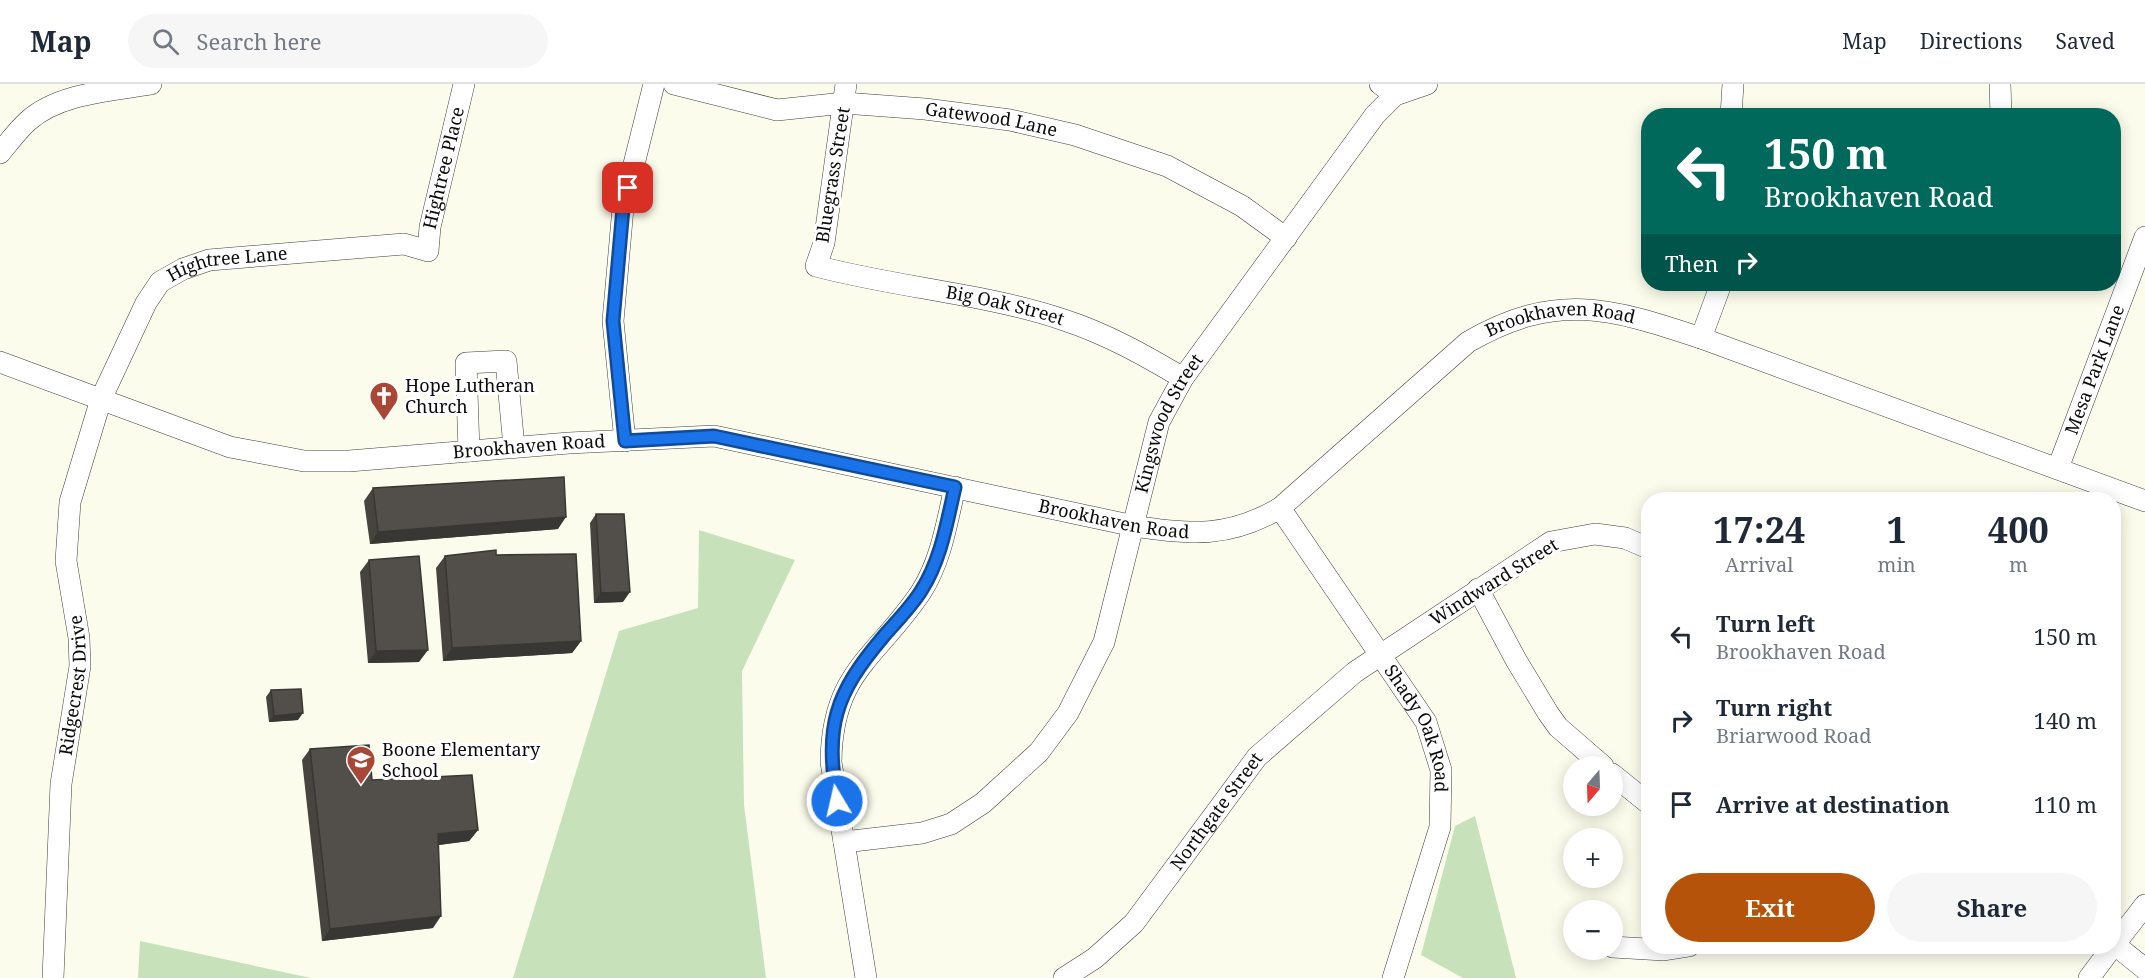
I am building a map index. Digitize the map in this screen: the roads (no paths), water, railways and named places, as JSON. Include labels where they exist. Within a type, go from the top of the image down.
[{"type":"street","points":[[0,153],[29,120],[56,104],[151,84]]},
{"type":"street","name":"Hightree Place","points":[[429,251],[430,227],[464,84]]},
{"type":"street","points":[[625,441],[613,321],[623,208],[654,84]]},
{"type":"street","name":"Gatewood Lane","points":[[674,84],[777,110],[845,94],[1075,135],[1167,166],[1242,206],[1286,238]]},
{"type":"street","name":"Kingswood Street","points":[[844,842],[922,833],[951,824],[982,802],[1039,752],[1068,713],[1104,642],[1159,422],[1183,378],[1375,115],[1388,90],[1428,84]]},
{"type":"street","points":[[1732,108],[1733,84]]},
{"type":"street","points":[[2000,84],[2001,108]]},
{"type":"street","name":"Bluegrass Street","points":[[816,266],[824,243],[845,94]]},
{"type":"street","name":"Mesa Park Lane","points":[[2058,468],[2145,237]]},
{"type":"street","name":"Hightree Lane","points":[[101,399],[146,303],[160,282],[183,269],[209,260],[404,244],[429,251]]},
{"type":"street","name":"Big Oak Street","points":[[816,266],[1014,306],[1063,319],[1123,343],[1183,378]]},
{"type":"street","points":[[1701,338],[1718,291]]},
{"type":"street","name":"Brookhaven Road","points":[[0,362],[230,447],[304,461],[349,461],[514,447],[714,436],[1134,526],[1203,534],[1234,528],[1263,518],[1280,508],[1468,342],[1499,326],[1552,311],[1591,309],[1630,314],[1701,338],[2145,501]]},
{"type":"street","points":[[469,451],[466,363],[506,361],[514,447]]},
{"type":"street","name":"Ridgecrest Drive","points":[[53,978],[62,784],[80,666],[79,638],[66,561],[68,521],[75,483],[101,399]]},
{"type":"street","points":[[866,978],[831,762],[837,707],[855,672],[921,591],[936,565],[955,487]]},
{"type":"street","name":"Shady Oak Road","points":[[1280,508],[1425,722],[1441,770],[1440,827],[1393,978]]},
{"type":"street","name":"Windward Street","points":[[1381,655],[1551,542],[1565,538],[1610,535],[1641,546]]},
{"type":"street","points":[[1479,589],[1516,660],[1548,713],[1558,727],[1591,756]]},
{"type":"street","name":"Northgate Street","points":[[1064,978],[1095,958],[1134,923],[1257,757],[1321,699],[1381,655]]},
{"type":"street","points":[[1623,783],[1641,797]]},
{"type":"street","points":[[2121,936],[2145,905]]},
{"type":"street","points":[[1623,948],[1641,949]]},
{"type":"street","points":[[2121,950],[2145,969]]},
{"type":"street","points":[[2089,978],[2107,954]]},
{"type":"place","name":"Hope Lutheran Church","points":[[384,422]]},
{"type":"place","name":"Boone Elementary School","points":[[361,786]]}]
